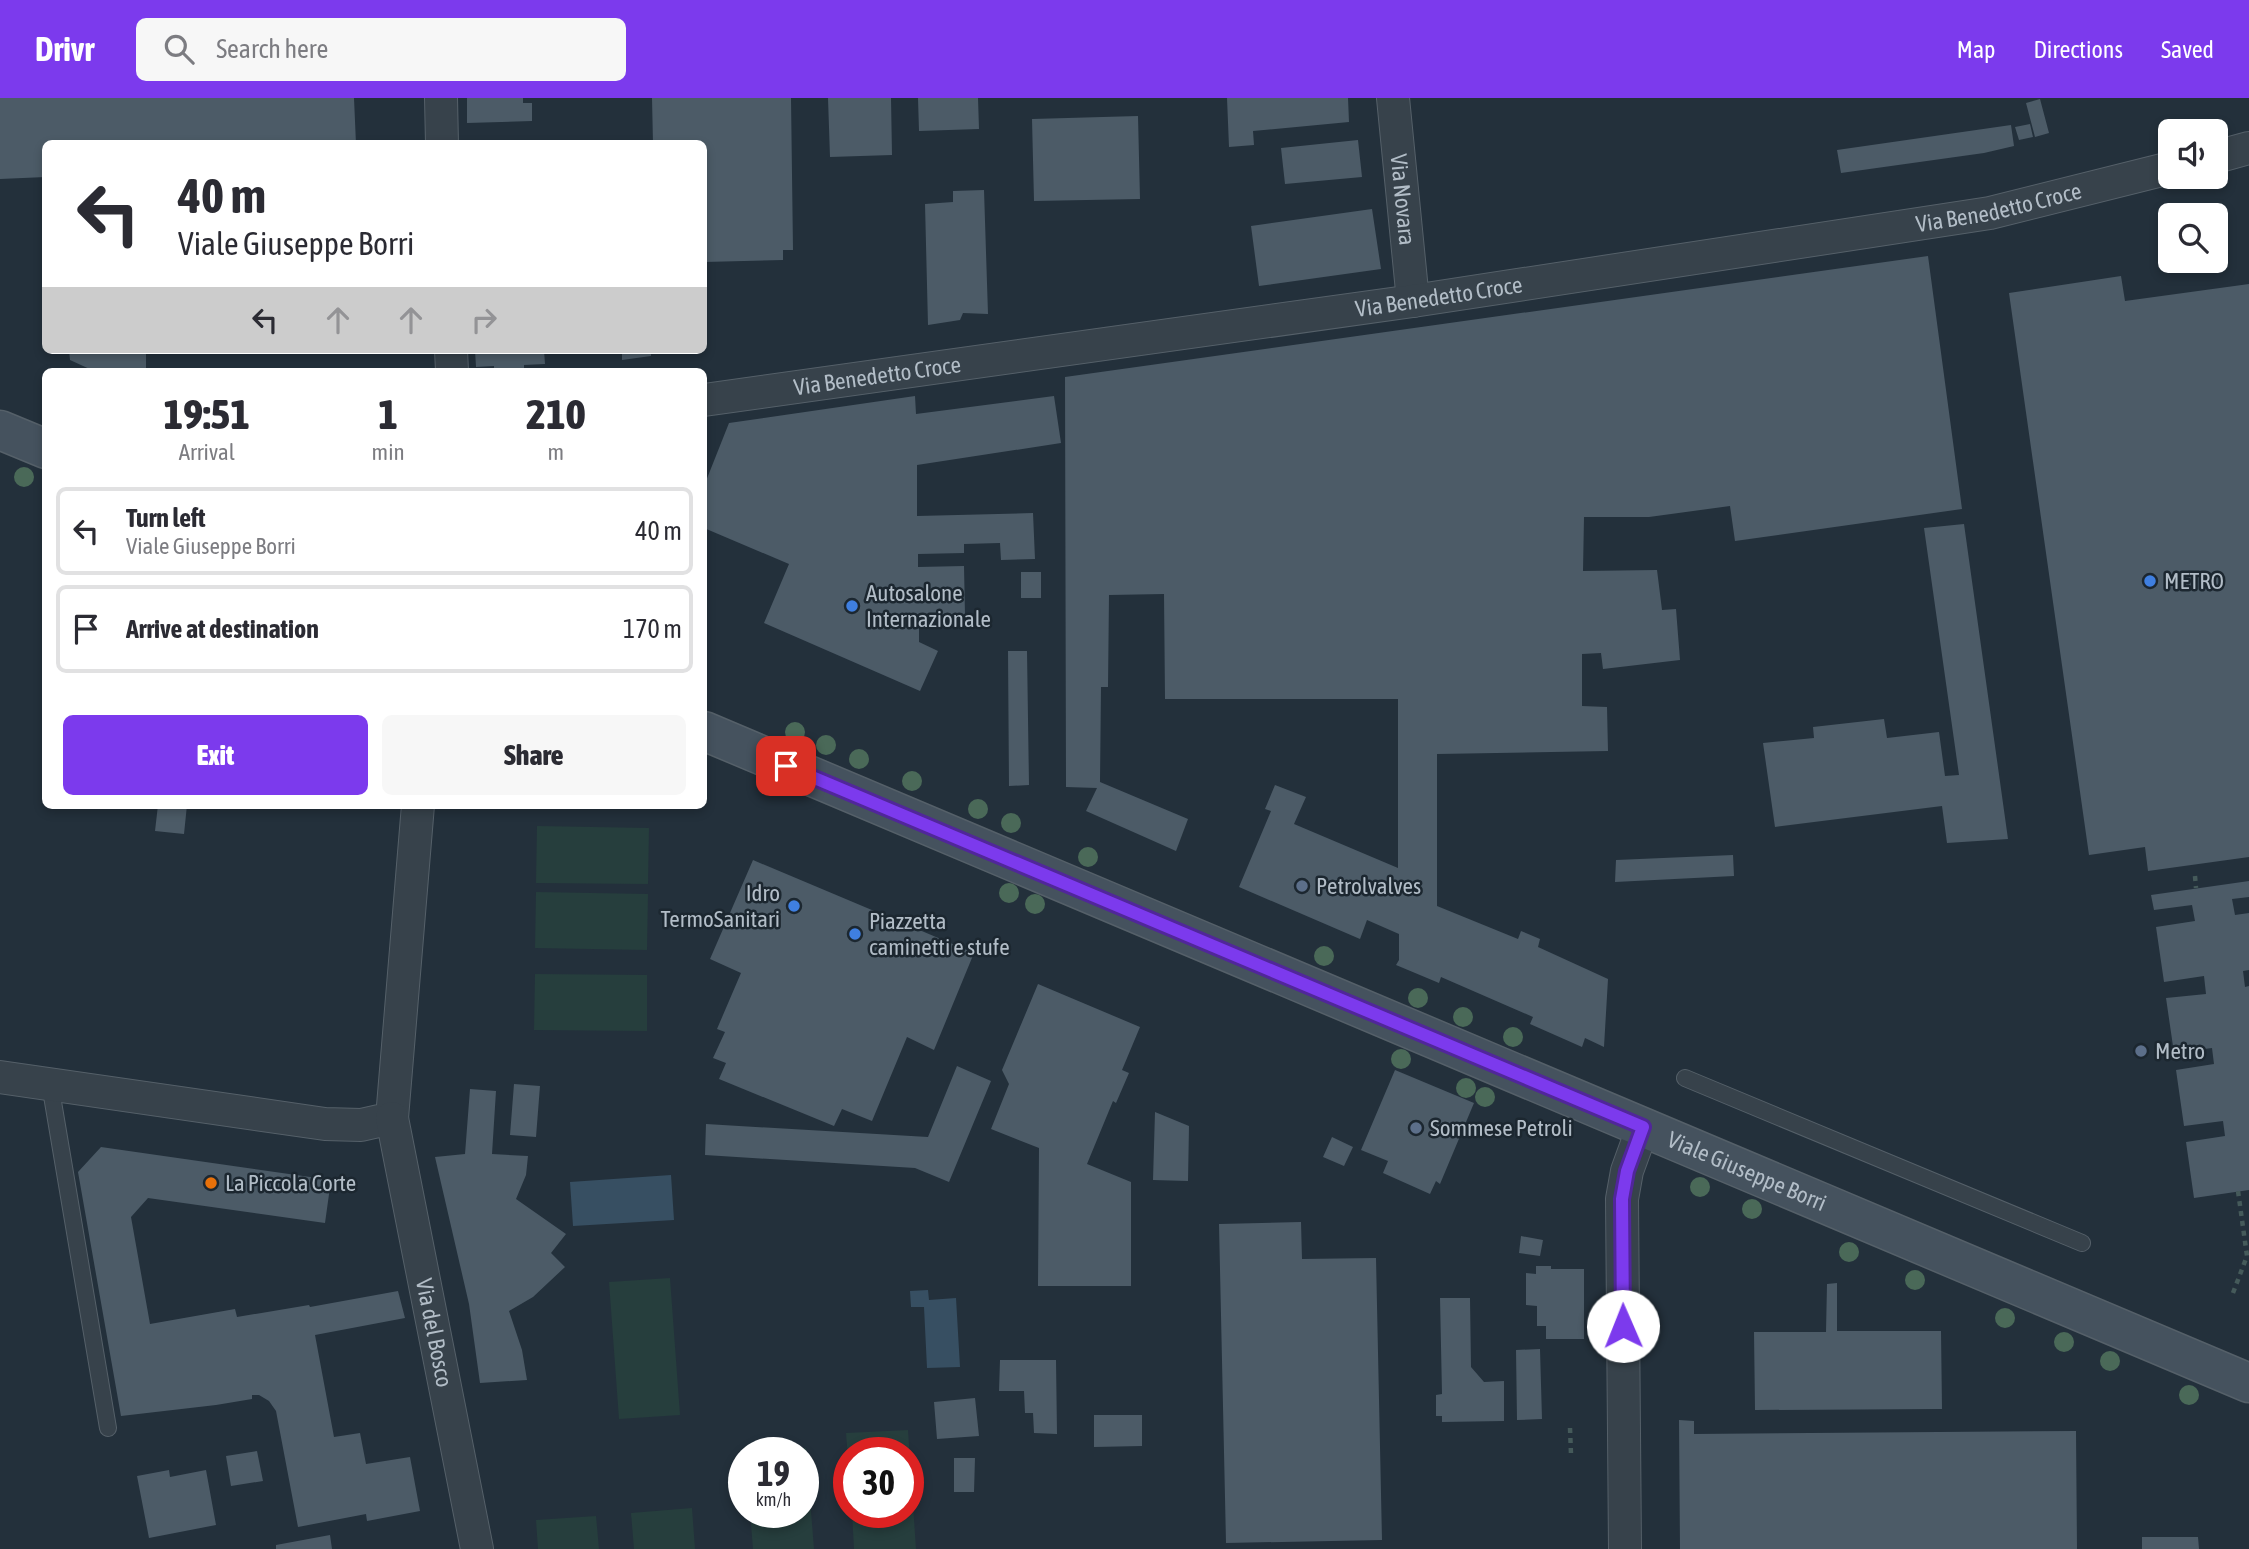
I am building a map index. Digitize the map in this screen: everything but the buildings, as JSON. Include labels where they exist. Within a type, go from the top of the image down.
[{"type":"main road","points":[[0,430],[42,447]]},
{"type":"main road","name":"Viale Giuseppe Borri","points":[[707,732],[2249,1383]]},
{"type":"street","points":[[441,98],[442,140]]},
{"type":"street","name":"Via Novara","points":[[1393,98],[1413,301]]},
{"type":"street","points":[[2228,154],[2249,148]]},
{"type":"street","name":"Via Benedetto Croce","points":[[707,400],[1413,301],[1990,213],[2158,171]]},
{"type":"street","name":"Via del Bosco","points":[[418,809],[392,1118],[477,1549]]},
{"type":"street","points":[[0,1077],[324,1124],[361,1125],[392,1118]]},
{"type":"street","points":[[1625,1549],[1622,1199],[1627,1171],[1643,1127]]},
{"type":"lane","points":[[1685,1078],[2082,1243]]},
{"type":"lane","points":[[50,1084],[108,1428]]},
{"type":"path","points":[[2195,876],[2196,888]]},
{"type":"path","points":[[2232,1293],[2247,1256],[2238,1191]]},
{"type":"path","points":[[1570,1429],[1571,1454]]},
{"type":"green space","points":[[537,826],[649,828],[648,884],[536,883]]},
{"type":"green space","points":[[536,892],[648,894],[647,950],[535,948]]},
{"type":"green space","points":[[535,974],[647,975],[647,1031],[534,1030]]},
{"type":"green space","points":[[670,1278],[680,1415],[619,1419],[609,1282]]},
{"type":"green space","points":[[908,1430],[908,1437],[846,1437],[846,1433]]},
{"type":"green space","points":[[692,1508],[695,1549],[634,1549],[631,1513]]},
{"type":"green space","points":[[596,1516],[599,1549],[538,1549],[536,1520]]},
{"type":"green space","points":[[751,1528],[812,1528],[814,1549],[753,1549]]},
{"type":"green space","points":[[853,1528],[915,1528],[916,1549],[854,1549]]},
{"type":"water","points":[[671,1175],[674,1220],[573,1226],[570,1182]]},
{"type":"water","points":[[928,1290],[929,1300],[956,1298],[960,1367],[927,1368],[924,1307],[911,1307],[910,1291]]},
{"type":"place","name":"METRO","points":[[2150,581]]},
{"type":"place","name":"Autosalone Internazionale","points":[[852,606]]},
{"type":"place","name":"Petrolvalves","points":[[1302,886]]},
{"type":"place","name":"Idro TermoSanitari","points":[[794,906]]},
{"type":"place","name":"Piazzetta caminetti e stufe","points":[[855,934]]},
{"type":"place","name":"Metro","points":[[2141,1051]]},
{"type":"place","name":"Sommese Petroli","points":[[1416,1128]]},
{"type":"place","name":"La Piccola Corte","points":[[211,1183]]},
{"type":"route","points":[[786,766],[1643,1127],[1624,1181],[1622,1199],[1623,1326]]}]
